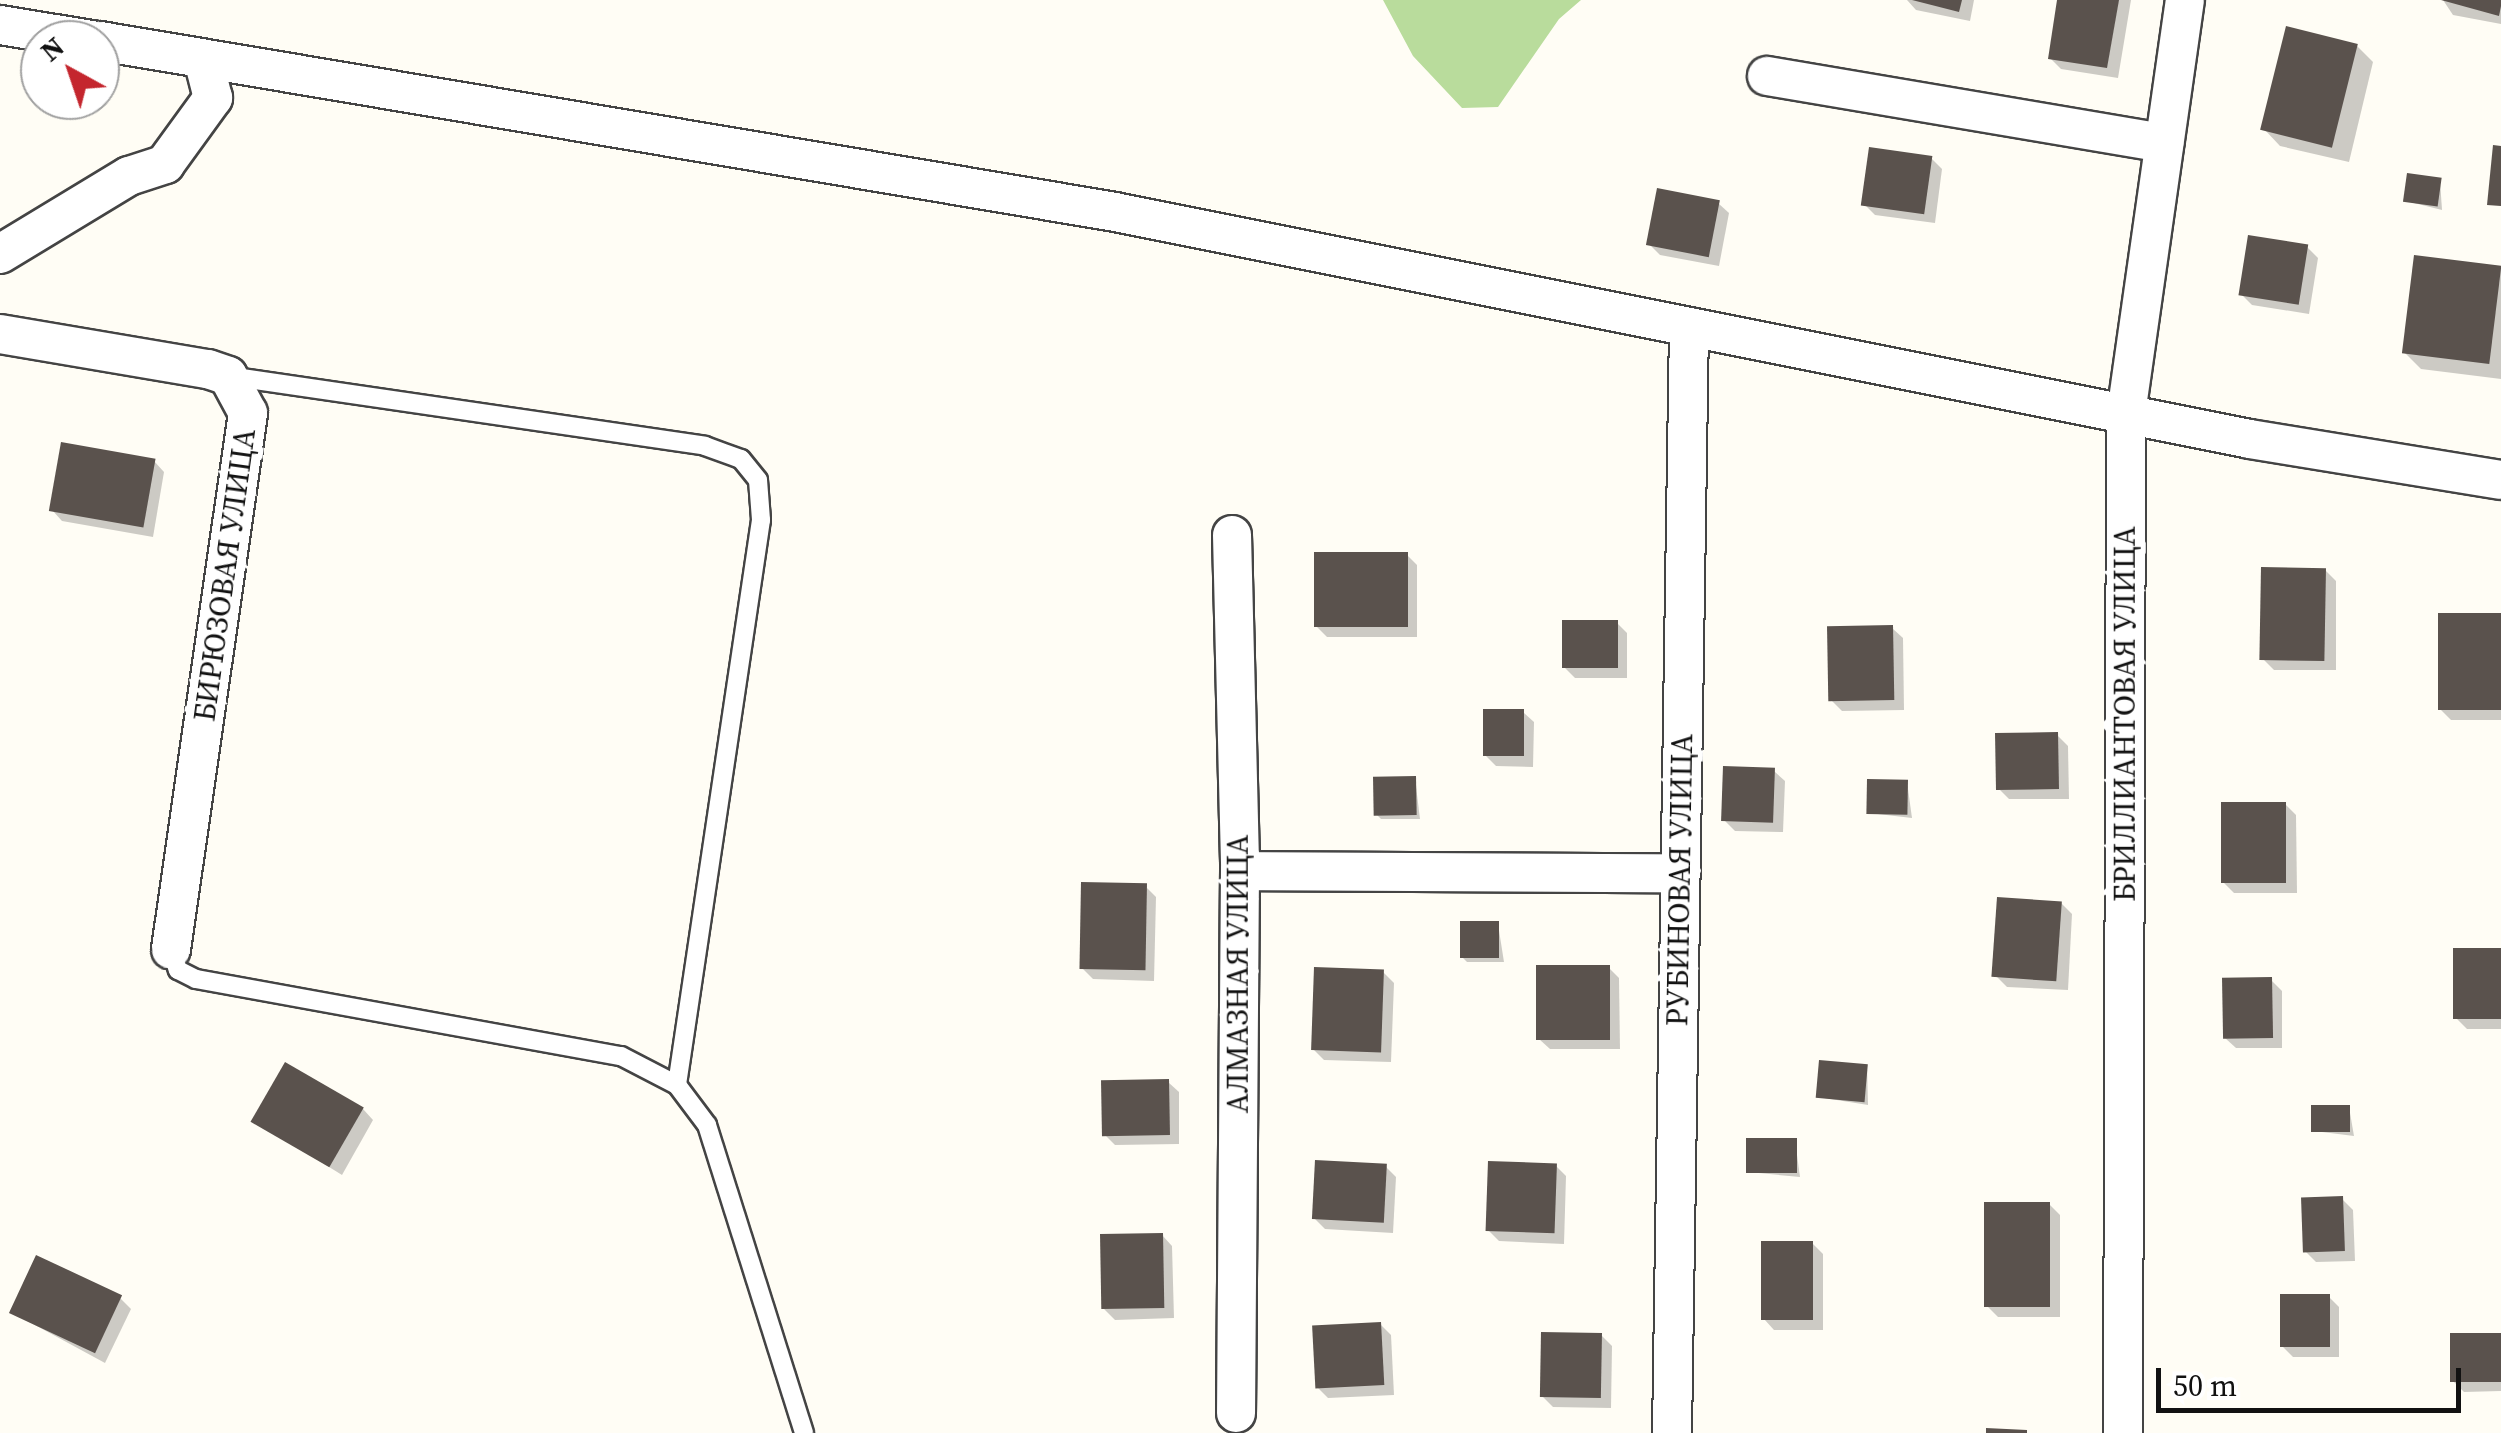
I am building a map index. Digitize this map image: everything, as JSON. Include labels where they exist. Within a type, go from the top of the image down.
[{"type":"street","name":"БРИЛЛИАНТОВАЯ УЛИЦА","points":[[2123,1433],[2126,414],[2185,0]]},
{"type":"street","points":[[120,44],[1115,212],[2126,414],[2501,480]]},
{"type":"street","points":[[0,254],[128,176],[165,164],[213,98],[203,58]]},
{"type":"street","points":[[1767,76],[2164,143]]},
{"type":"street","name":"РУБИНОВАЯ УЛИЦА","points":[[1672,1433],[1689,326]]},
{"type":"street","points":[[0,334],[228,376]]},
{"type":"street","name":"БИРЮЗОВАЯ УЛИЦА","points":[[171,949],[248,412],[228,376]]},
{"type":"street","name":"АЛМАЗНАЯ УЛИЦА","points":[[1232,535],[1240,871],[1236,1413]]},
{"type":"street","points":[[1240,871],[1680,873]]},
{"type":"lane","points":[[228,376],[705,446],[741,459],[758,480],[761,520],[677,1085]]},
{"type":"lane","points":[[171,949],[178,970],[196,978],[621,1056],[677,1085],[706,1125],[804,1433]]},
{"type":"green space","points":[[1383,0],[1581,0],[1559,19],[1498,107],[1462,108],[1413,56]]},
{"type":"building","points":[[1912,0],[1962,0],[1959,12]]},
{"type":"building","points":[[2057,0],[2119,0],[2107,68],[2048,59]]},
{"type":"building","points":[[2441,0],[2501,0],[2501,6],[2499,16]]},
{"type":"building","points":[[2286,26],[2358,44],[2332,148],[2260,130]]},
{"type":"building","points":[[2493,145],[2501,146],[2501,206],[2487,205]]},
{"type":"building","points":[[1869,147],[1932,156],[1924,214],[1861,205]]},
{"type":"building","points":[[2407,173],[2442,178],[2438,207],[2403,202]]},
{"type":"building","points":[[1657,188],[1720,200],[1709,257],[1646,245]]},
{"type":"building","points":[[2248,235],[2308,245],[2299,305],[2238,295]]},
{"type":"building","points":[[2414,255],[2501,266],[2489,364],[2402,353]]},
{"type":"building","points":[[61,442],[156,459],[143,528],[49,511]]},
{"type":"building","points":[[1314,552],[1408,552],[1408,627],[1314,627]]},
{"type":"building","points":[[2261,567],[2326,568],[2324,661],[2259,660]]},
{"type":"building","points":[[2438,613],[2501,613],[2501,710],[2438,710]]},
{"type":"building","points":[[1562,620],[1618,620],[1618,668],[1562,668]]},
{"type":"building","points":[[1893,625],[1894,700],[1828,701],[1827,626]]},
{"type":"building","points":[[1483,709],[1524,709],[1524,756],[1483,756]]},
{"type":"building","points":[[2058,732],[2059,789],[1996,790],[1995,733]]},
{"type":"building","points":[[1723,766],[1775,768],[1773,823],[1721,821]]},
{"type":"building","points":[[1416,776],[1417,815],[1374,816],[1373,777]]},
{"type":"building","points":[[1867,779],[1908,780],[1907,815],[1866,814]]},
{"type":"building","points":[[2221,802],[2286,802],[2286,883],[2221,883]]},
{"type":"building","points":[[1081,882],[1147,883],[1145,970],[1079,969]]},
{"type":"building","points":[[1997,897],[2062,902],[2056,981],[1991,977]]},
{"type":"building","points":[[1460,921],[1499,921],[1499,958],[1460,958]]},
{"type":"building","points":[[2453,948],[2501,948],[2501,1019],[2453,1019]]},
{"type":"building","points":[[1536,965],[1610,965],[1610,1040],[1536,1040]]},
{"type":"building","points":[[1314,967],[1384,969],[1381,1052],[1311,1050]]},
{"type":"building","points":[[2272,977],[2273,1038],[2223,1039],[2222,978]]},
{"type":"building","points":[[1819,1060],[1868,1064],[1865,1102],[1816,1098]]},
{"type":"building","points":[[285,1062],[364,1108],[329,1167],[250,1122]]},
{"type":"building","points":[[1169,1079],[1170,1135],[1102,1136],[1101,1080]]},
{"type":"building","points":[[2311,1105],[2350,1105],[2350,1132],[2311,1132]]},
{"type":"building","points":[[1746,1138],[1797,1138],[1797,1173],[1746,1173]]},
{"type":"building","points":[[1315,1160],[1387,1164],[1384,1223],[1312,1219]]},
{"type":"building","points":[[1488,1161],[1557,1163],[1555,1233],[1486,1231]]},
{"type":"building","points":[[2343,1196],[2345,1251],[2303,1252],[2301,1197]]},
{"type":"building","points":[[1984,1202],[2050,1202],[2050,1307],[1984,1307]]},
{"type":"building","points":[[1163,1233],[1164,1308],[1101,1309],[1100,1234]]},
{"type":"building","points":[[1761,1241],[1813,1241],[1813,1320],[1761,1320]]},
{"type":"building","points":[[36,1255],[122,1295],[95,1353],[9,1313]]},
{"type":"building","points":[[2280,1294],[2330,1294],[2330,1347],[2280,1347]]},
{"type":"building","points":[[1381,1322],[1384,1385],[1315,1389],[1312,1326]]},
{"type":"building","points":[[1541,1332],[1602,1333],[1601,1398],[1540,1397]]},
{"type":"building","points":[[2450,1333],[2501,1333],[2501,1382],[2450,1382]]},
{"type":"building","points":[[1986,1428],[2027,1430],[2027,1433],[1986,1433]]}]
